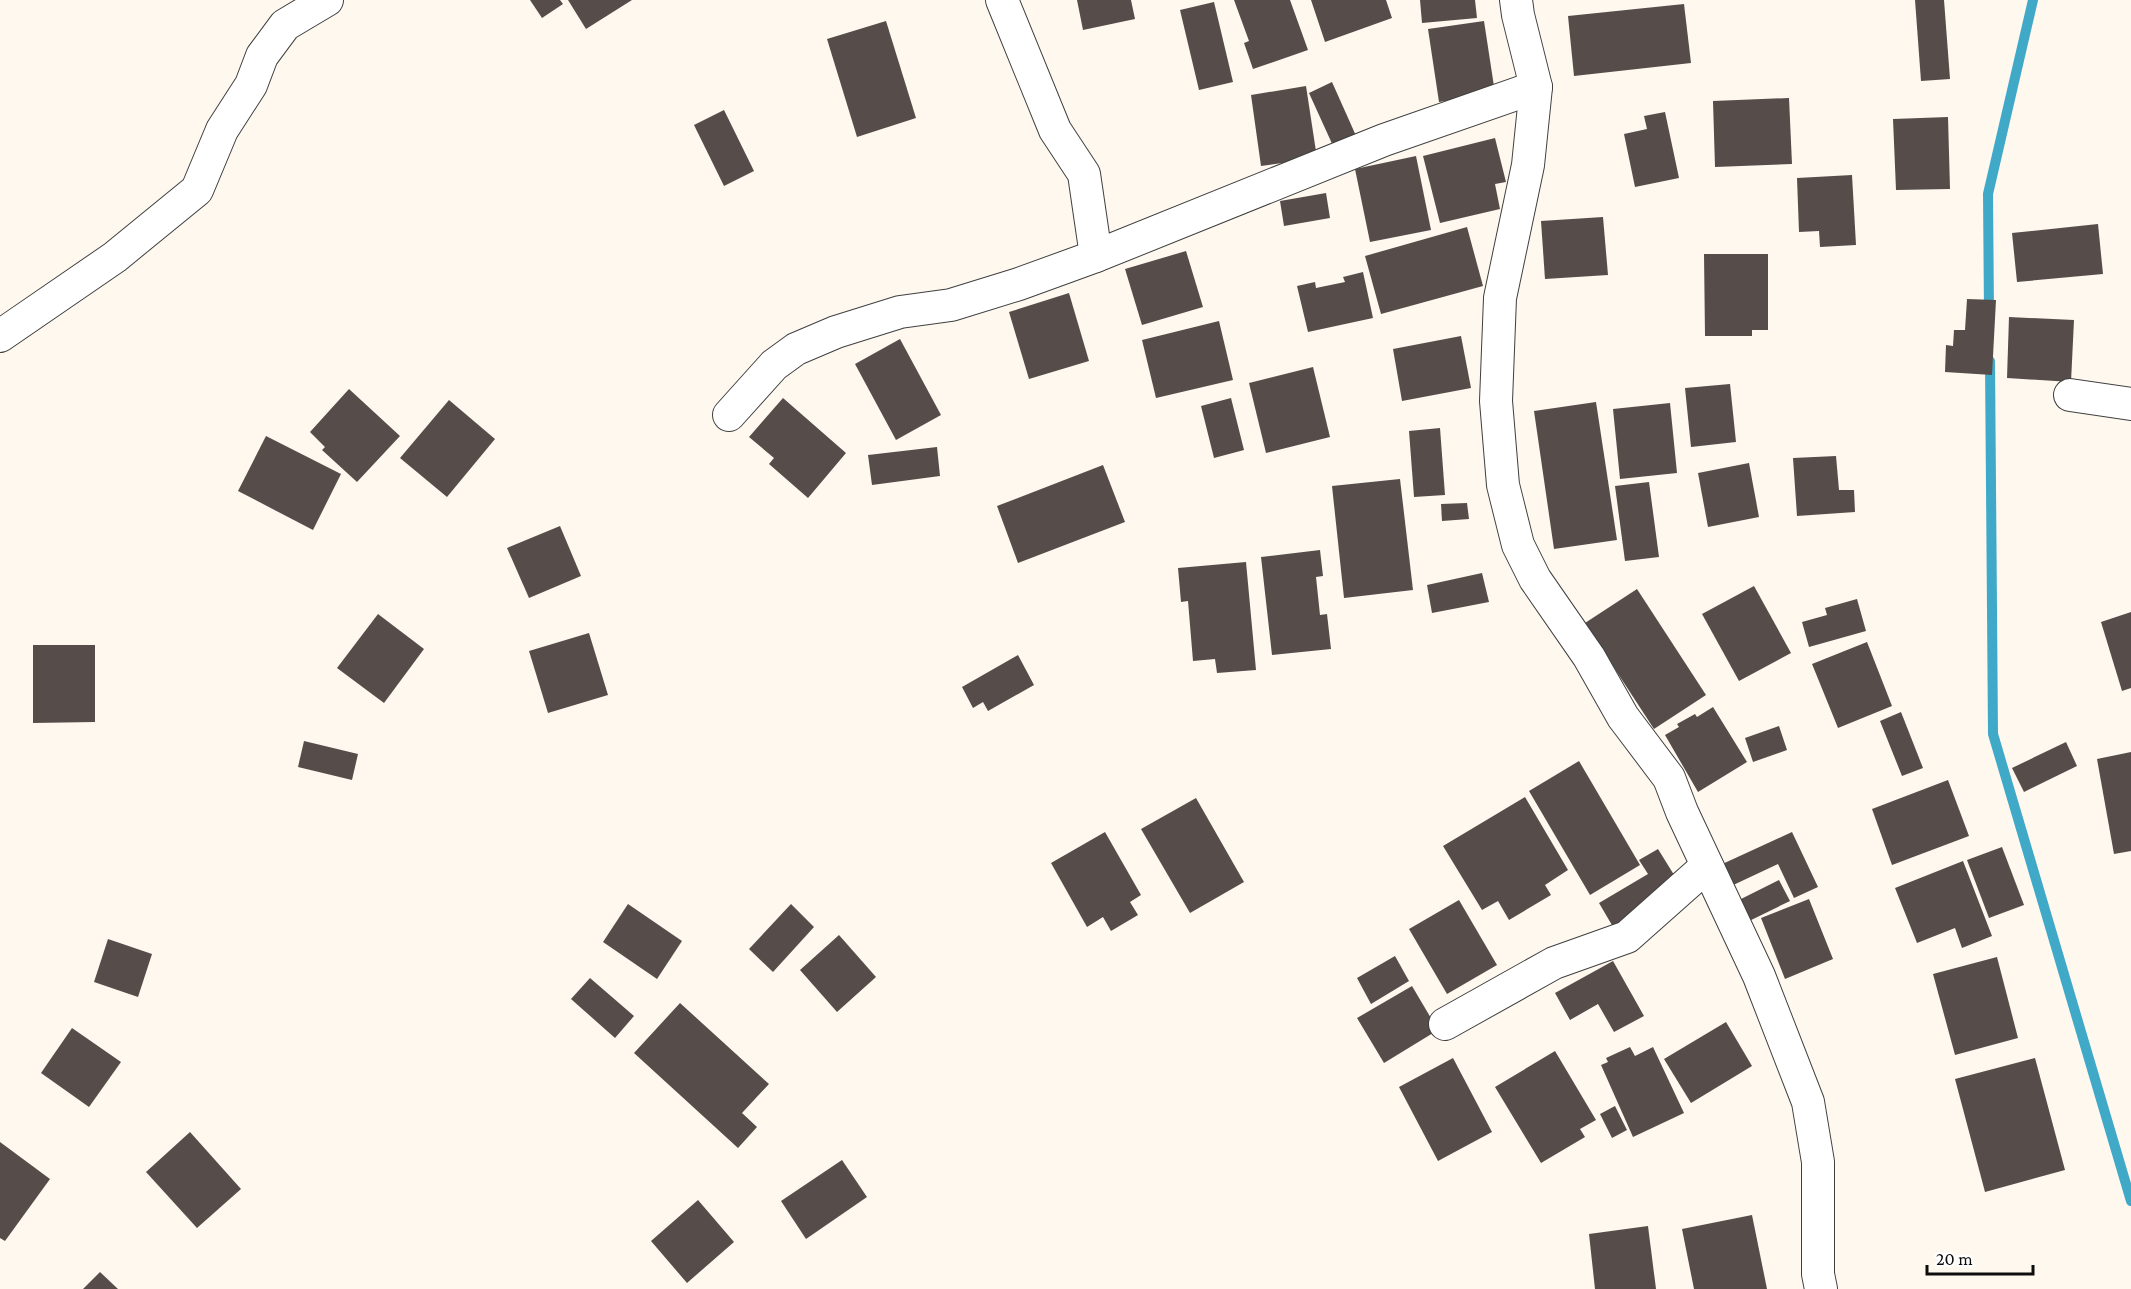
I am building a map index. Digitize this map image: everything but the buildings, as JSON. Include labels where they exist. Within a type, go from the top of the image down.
[{"type":"street","points":[[0,336],[115,257],[197,190],[222,130],[251,86],[262,56],[285,25],[327,0]]},
{"type":"street","points":[[1002,0],[1055,129],[1084,174],[1096,256]]},
{"type":"street","points":[[1516,0],[1536,87],[1528,165],[1500,298],[1496,401],[1503,485],[1518,545],[1535,579],[1589,657],[1623,717],[1669,778],[1682,812],[1759,976],[1808,1102],[1818,1162],[1818,1274],[1821,1289]]},
{"type":"street","points":[[729,415],[774,365],[796,349],[900,312],[951,305],[1096,256],[1384,140],[1536,87]]},
{"type":"street","points":[[2070,395],[2131,404]]},
{"type":"street","points":[[1445,1024],[1554,963],[1627,937],[1707,866]]},
{"type":"waterway","points":[[1989,313],[1988,194],[2033,0]]},
{"type":"waterway","points":[[1990,361],[1993,734],[2131,1201]]}]
